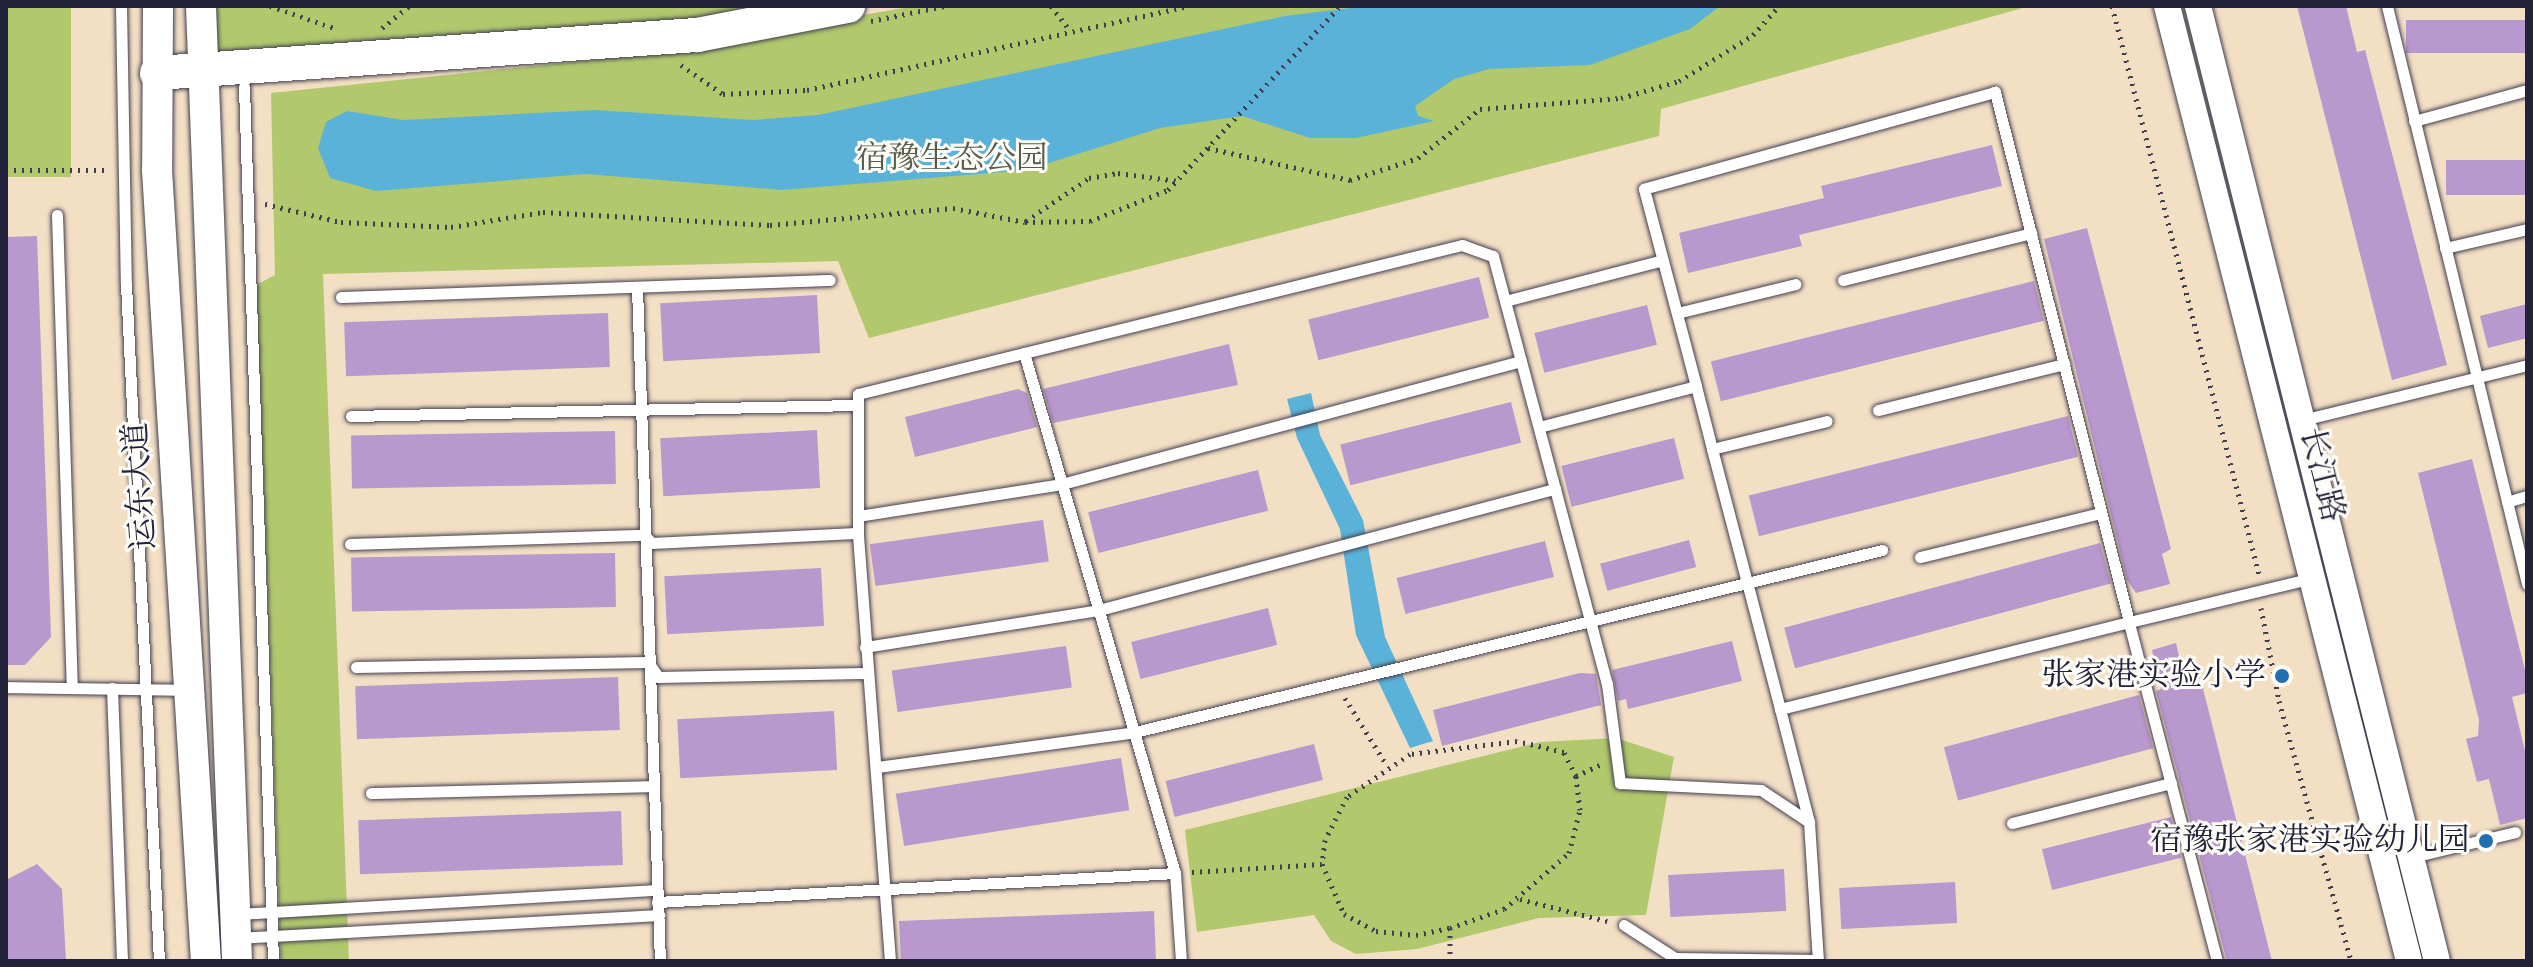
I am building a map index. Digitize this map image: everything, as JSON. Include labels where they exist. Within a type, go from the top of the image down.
[{"type":"main road","name":"运东大道","points":[[158,6],[157,73],[206,961]]},
{"type":"main road","points":[[201,6],[200,71],[236,938]]},
{"type":"main road","points":[[157,73],[697,35],[848,6]]},
{"type":"street","name":"长江路","points":[[2167,6],[2409,961]]},
{"type":"street","name":"长江路","points":[[2198,6],[2437,961]]},
{"type":"lane","points":[[121,6],[123,171],[143,689],[159,961]]},
{"type":"lane","points":[[2387,6],[2527,584]]},
{"type":"lane","points":[[244,87],[250,438],[273,961]]},
{"type":"lane","points":[[2414,121],[2527,90]]},
{"type":"lane","points":[[1624,925],[1675,958],[1818,961],[1809,822],[1644,189],[1995,92],[2217,961]]},
{"type":"lane","points":[[57,215],[72,688]]},
{"type":"lane","points":[[2445,248],[2527,229]]},
{"type":"lane","points":[[1843,280],[2031,233]]},
{"type":"lane","points":[[890,961],[877,767],[866,673],[858,533],[855,405],[858,394],[1462,245],[1479,245],[1493,256],[1607,684],[1613,759],[1620,783],[1761,790],[1809,822]]},
{"type":"lane","points":[[1505,301],[1663,260]]},
{"type":"lane","points":[[341,297],[830,280]]},
{"type":"lane","points":[[1677,313],[1796,284]]},
{"type":"lane","points":[[637,287],[651,786],[660,961]]},
{"type":"lane","points":[[1024,353],[1175,873],[1181,961]]},
{"type":"lane","points":[[858,516],[1062,484],[1521,361]]},
{"type":"lane","points":[[1878,410],[2064,364]]},
{"type":"lane","points":[[2274,428],[2527,365]]},
{"type":"lane","points":[[1539,427],[1696,386]]},
{"type":"lane","points":[[351,416],[855,405]]},
{"type":"lane","points":[[1712,449],[1827,421]]},
{"type":"lane","points":[[865,647],[1099,610],[1555,489]]},
{"type":"lane","points":[[2507,502],[2527,496]]},
{"type":"lane","points":[[1920,557],[2101,513]]},
{"type":"lane","points":[[350,544],[644,535],[652,543],[858,533]]},
{"type":"lane","points":[[877,767],[1135,732],[1882,550]]},
{"type":"lane","points":[[1780,709],[2340,571]]},
{"type":"lane","points":[[356,667],[648,662]]},
{"type":"lane","points":[[648,662],[658,677],[866,673]]},
{"type":"lane","points":[[6,687],[190,690]]},
{"type":"lane","points":[[112,688],[122,961]]},
{"type":"lane","points":[[2012,823],[2171,783]]},
{"type":"lane","points":[[371,793],[651,786]]},
{"type":"lane","points":[[2411,857],[2515,832]]},
{"type":"lane","points":[[236,938],[273,912],[657,903],[1175,873]]},
{"type":"lane","points":[[236,938],[657,903]]},
{"type":"path","points":[[270,6],[345,31]]},
{"type":"path","points":[[373,37],[409,6]]},
{"type":"path","points":[[1051,6],[1069,29]]},
{"type":"path","points":[[673,58],[723,94],[756,95],[911,72],[1069,29],[1189,6]]},
{"type":"path","points":[[264,204],[341,222],[451,227],[543,212],[770,225],[953,208],[1025,222],[1090,221],[1177,181],[1340,6]]},
{"type":"path","points":[[1208,148],[1350,180],[1418,158],[1480,109],[1567,106],[1679,81],[1753,35],[1779,6]]},
{"type":"path","points":[[2112,6],[2263,590],[2260,619],[2279,701],[2351,961]]},
{"type":"path","points":[[6,170],[123,171]]},
{"type":"path","points":[[1025,222],[1089,178],[1118,173],[1177,181]]},
{"type":"path","points":[[1336,684],[1386,765]]},
{"type":"path","points":[[1517,741],[1564,752],[1576,776],[1580,810],[1569,853],[1519,898],[1450,928],[1416,935],[1376,931],[1344,914],[1322,864],[1325,840],[1347,797],[1386,765],[1410,754],[1517,741]]},
{"type":"path","points":[[1576,776],[1613,759]]},
{"type":"path","points":[[1175,873],[1322,864]]},
{"type":"path","points":[[1519,898],[1624,925]]},
{"type":"path","points":[[1450,928],[1450,961]]},
{"type":"green space","points":[[6,6],[71,6],[71,177],[6,177]]},
{"type":"green space","points":[[198,6],[784,6],[622,29],[208,54]]},
{"type":"green space","name":"宿豫生态公园","points":[[916,6],[2030,6],[1661,109],[1659,136],[869,338],[838,261],[323,274],[349,961],[281,961],[256,285],[275,275],[271,93],[594,60]]},
{"type":"green space","points":[[1616,738],[1674,757],[1646,915],[1539,918],[1417,949],[1356,954],[1331,941],[1314,915],[1197,932],[1185,830],[1540,742]]},
{"type":"water","points":[[1368,6],[1720,6],[1690,29],[1590,65],[1489,69],[1454,79],[1415,106],[1418,116],[1434,121],[1356,138],[1310,138],[1242,116],[1160,128],[1027,170],[782,190],[586,174],[376,191],[330,178],[318,148],[326,122],[347,111],[403,120],[595,110],[753,120],[818,115],[1285,16]]},
{"type":"water","points":[[1311,393],[1320,435],[1363,520],[1385,637],[1433,741],[1410,748],[1356,635],[1340,529],[1297,438],[1287,399]]},
{"type":"building","points":[[2297,6],[2346,6],[2357,52],[2365,50],[2447,365],[2392,380]]},
{"type":"building","points":[[2406,20],[2527,20],[2527,53],[2406,53]]},
{"type":"building","points":[[1992,145],[2002,186],[1799,235],[1802,246],[1688,273],[1679,233],[1824,198],[1821,186]]},
{"type":"building","points":[[2446,160],[2527,160],[2527,195],[2446,195]]},
{"type":"building","points":[[2087,228],[2171,549],[2162,554],[2170,584],[2136,593],[2127,580],[2044,239]]},
{"type":"building","points":[[37,236],[51,637],[25,665],[6,665],[6,237]]},
{"type":"building","points":[[1479,277],[1489,318],[1318,360],[1308,320]]},
{"type":"building","points":[[2034,281],[2044,321],[1721,401],[1711,362]]},
{"type":"building","points":[[817,295],[820,353],[663,361],[660,303]]},
{"type":"building","points":[[2527,304],[2527,338],[2488,348],[2480,316]]},
{"type":"building","points":[[1647,305],[1657,345],[1544,373],[1534,333]]},
{"type":"building","points":[[608,313],[610,367],[346,376],[344,322]]},
{"type":"building","points":[[1229,344],[1238,385],[1053,423],[1043,389]]},
{"type":"building","points":[[1018,389],[1027,393],[1037,427],[915,457],[905,417]]},
{"type":"building","points":[[1511,402],[1521,443],[1350,485],[1340,445]]},
{"type":"building","points":[[2068,416],[2078,457],[1759,536],[1749,496]]},
{"type":"building","points":[[817,430],[820,488],[663,496],[660,438]]},
{"type":"building","points":[[615,431],[616,484],[352,489],[351,436]]},
{"type":"building","points":[[1674,438],[1684,479],[1572,507],[1561,466]]},
{"type":"building","points":[[2472,459],[2527,678],[2527,693],[2512,697],[2527,759],[2527,818],[2500,825],[2489,779],[2477,782],[2466,739],[2478,736],[2479,720],[2418,473]]},
{"type":"building","points":[[1258,470],[1268,511],[1098,553],[1088,512]]},
{"type":"building","points":[[1043,520],[1049,562],[876,586],[870,544]]},
{"type":"building","points":[[1689,540],[1696,567],[1607,591],[1600,564]]},
{"type":"building","points":[[1545,541],[1554,577],[1405,614],[1397,578]]},
{"type":"building","points":[[2100,543],[2111,584],[1795,668],[1784,628]]},
{"type":"building","points":[[615,553],[616,607],[352,612],[351,558]]},
{"type":"building","points":[[821,568],[824,626],[667,634],[664,576]]},
{"type":"building","points":[[1268,608],[1277,645],[1140,679],[1131,642]]},
{"type":"building","points":[[1732,641],[1742,681],[1628,709],[1626,699],[1618,701],[1612,670]]},
{"type":"building","points":[[2176,643],[2181,665],[2196,661],[2272,961],[2227,961],[2156,691],[2161,689],[2152,650]]},
{"type":"building","points":[[1066,646],[1072,688],[898,712],[892,670]]},
{"type":"building","points":[[1580,673],[1596,674],[1601,705],[1442,746],[1433,710]]},
{"type":"building","points":[[618,677],[620,730],[357,739],[355,686]]},
{"type":"building","points":[[2139,695],[2153,748],[1958,800],[1944,747]]},
{"type":"building","points":[[834,711],[837,770],[680,778],[677,719]]},
{"type":"building","points":[[1314,744],[1323,780],[1174,817],[1166,781]]},
{"type":"building","points":[[1121,758],[1129,810],[904,846],[896,794]]},
{"type":"building","points":[[621,811],[623,865],[360,874],[358,820]]},
{"type":"building","points":[[2171,817],[2181,858],[2052,890],[2042,849]]},
{"type":"building","points":[[37,864],[62,889],[66,961],[6,961],[6,880]]},
{"type":"building","points":[[1784,869],[1786,911],[1670,917],[1668,875]]},
{"type":"building","points":[[1955,882],[1957,923],[1841,929],[1839,888]]},
{"type":"building","points":[[1154,911],[1156,961],[901,961],[899,921]]},
{"type":"place","name":"张家港实验小学","points":[[2282,676]]},
{"type":"place","name":"宿豫张家港实验幼儿园","points":[[2486,841]]}]
